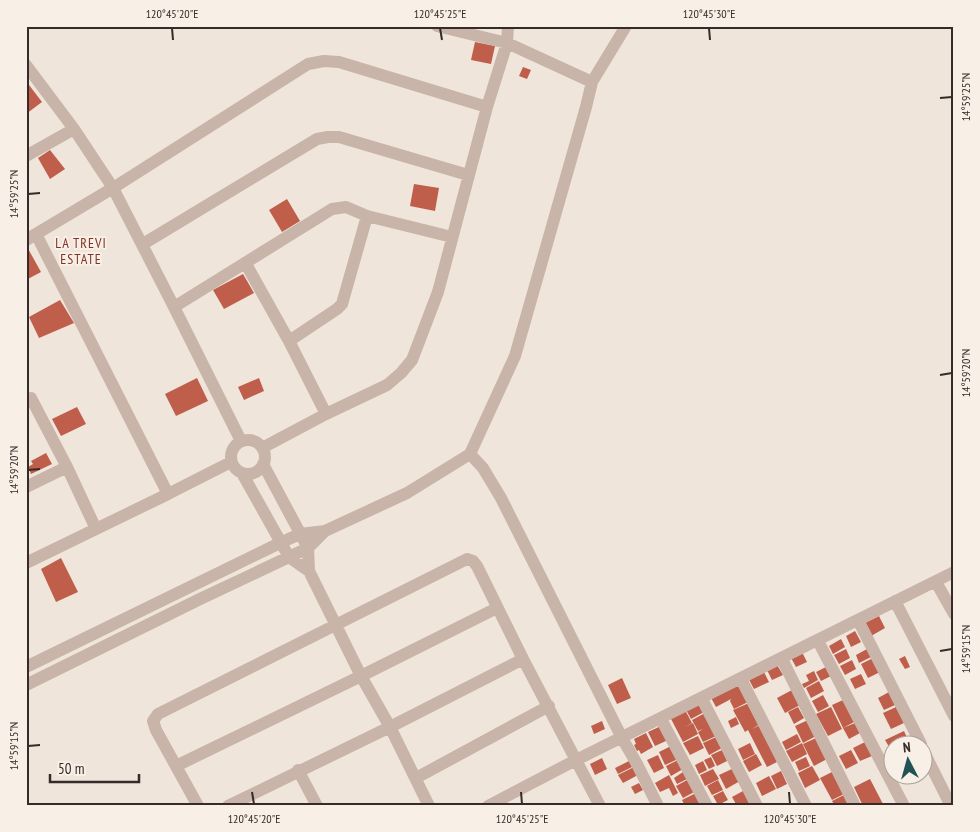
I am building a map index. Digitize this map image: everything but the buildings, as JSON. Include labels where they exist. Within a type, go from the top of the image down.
[{"type":"street","points":[[437,26],[507,43],[592,82]]},
{"type":"street","points":[[262,448],[386,385],[401,373],[412,360],[438,292],[468,175],[507,43],[508,26]]},
{"type":"street","points":[[26,667],[282,542],[300,534],[325,531],[407,493],[470,454],[515,356],[592,82],[626,26]]},
{"type":"street","points":[[168,494],[31,237],[113,188],[308,64],[324,61],[339,62],[487,107]]},
{"type":"street","points":[[26,65],[74,129],[113,188],[241,441]]},
{"type":"street","points":[[26,156],[74,129]]},
{"type":"street","points":[[143,244],[317,139],[339,137],[468,175]]},
{"type":"street","points":[[174,307],[332,209],[346,207],[368,216],[452,237]]},
{"type":"street","points":[[289,341],[338,310],[342,304],[368,216]]},
{"type":"street","points":[[246,264],[289,341],[326,414]]},
{"type":"street","points":[[28,396],[67,467],[96,529]]},
{"type":"street","points":[[242,473],[251,474],[263,464],[265,456],[257,442],[241,441],[234,446],[231,462],[242,473],[289,557],[309,571]]},
{"type":"street","points":[[470,454],[482,468],[513,520],[658,806]]},
{"type":"street","points":[[26,563],[231,462]]},
{"type":"street","points":[[263,464],[308,548],[309,571],[429,806]]},
{"type":"street","points":[[26,488],[67,467]]},
{"type":"street","points":[[26,685],[308,548],[325,531]]},
{"type":"street","points":[[198,806],[156,730],[153,721],[158,714],[467,559],[473,561],[477,566],[600,806]]},
{"type":"street","points":[[488,806],[576,760],[954,572]]},
{"type":"street","points":[[936,582],[954,614]]},
{"type":"street","points":[[895,601],[954,716]]},
{"type":"street","points":[[176,766],[497,608]]},
{"type":"street","points":[[858,620],[916,734]]},
{"type":"street","points":[[818,641],[904,806]]},
{"type":"street","points":[[228,806],[298,770],[390,727],[523,659]]},
{"type":"street","points":[[782,659],[855,806]]},
{"type":"street","points":[[741,679],[806,806]]},
{"type":"street","points":[[702,699],[757,806]]},
{"type":"street","points":[[416,778],[549,706]]},
{"type":"street","points":[[661,719],[707,806]]},
{"type":"street","points":[[932,767],[952,806]]},
{"type":"street","points":[[298,770],[317,806]]},
{"type":"district","name":"LA TREVI ESTATE","points":[[81,252]]}]
